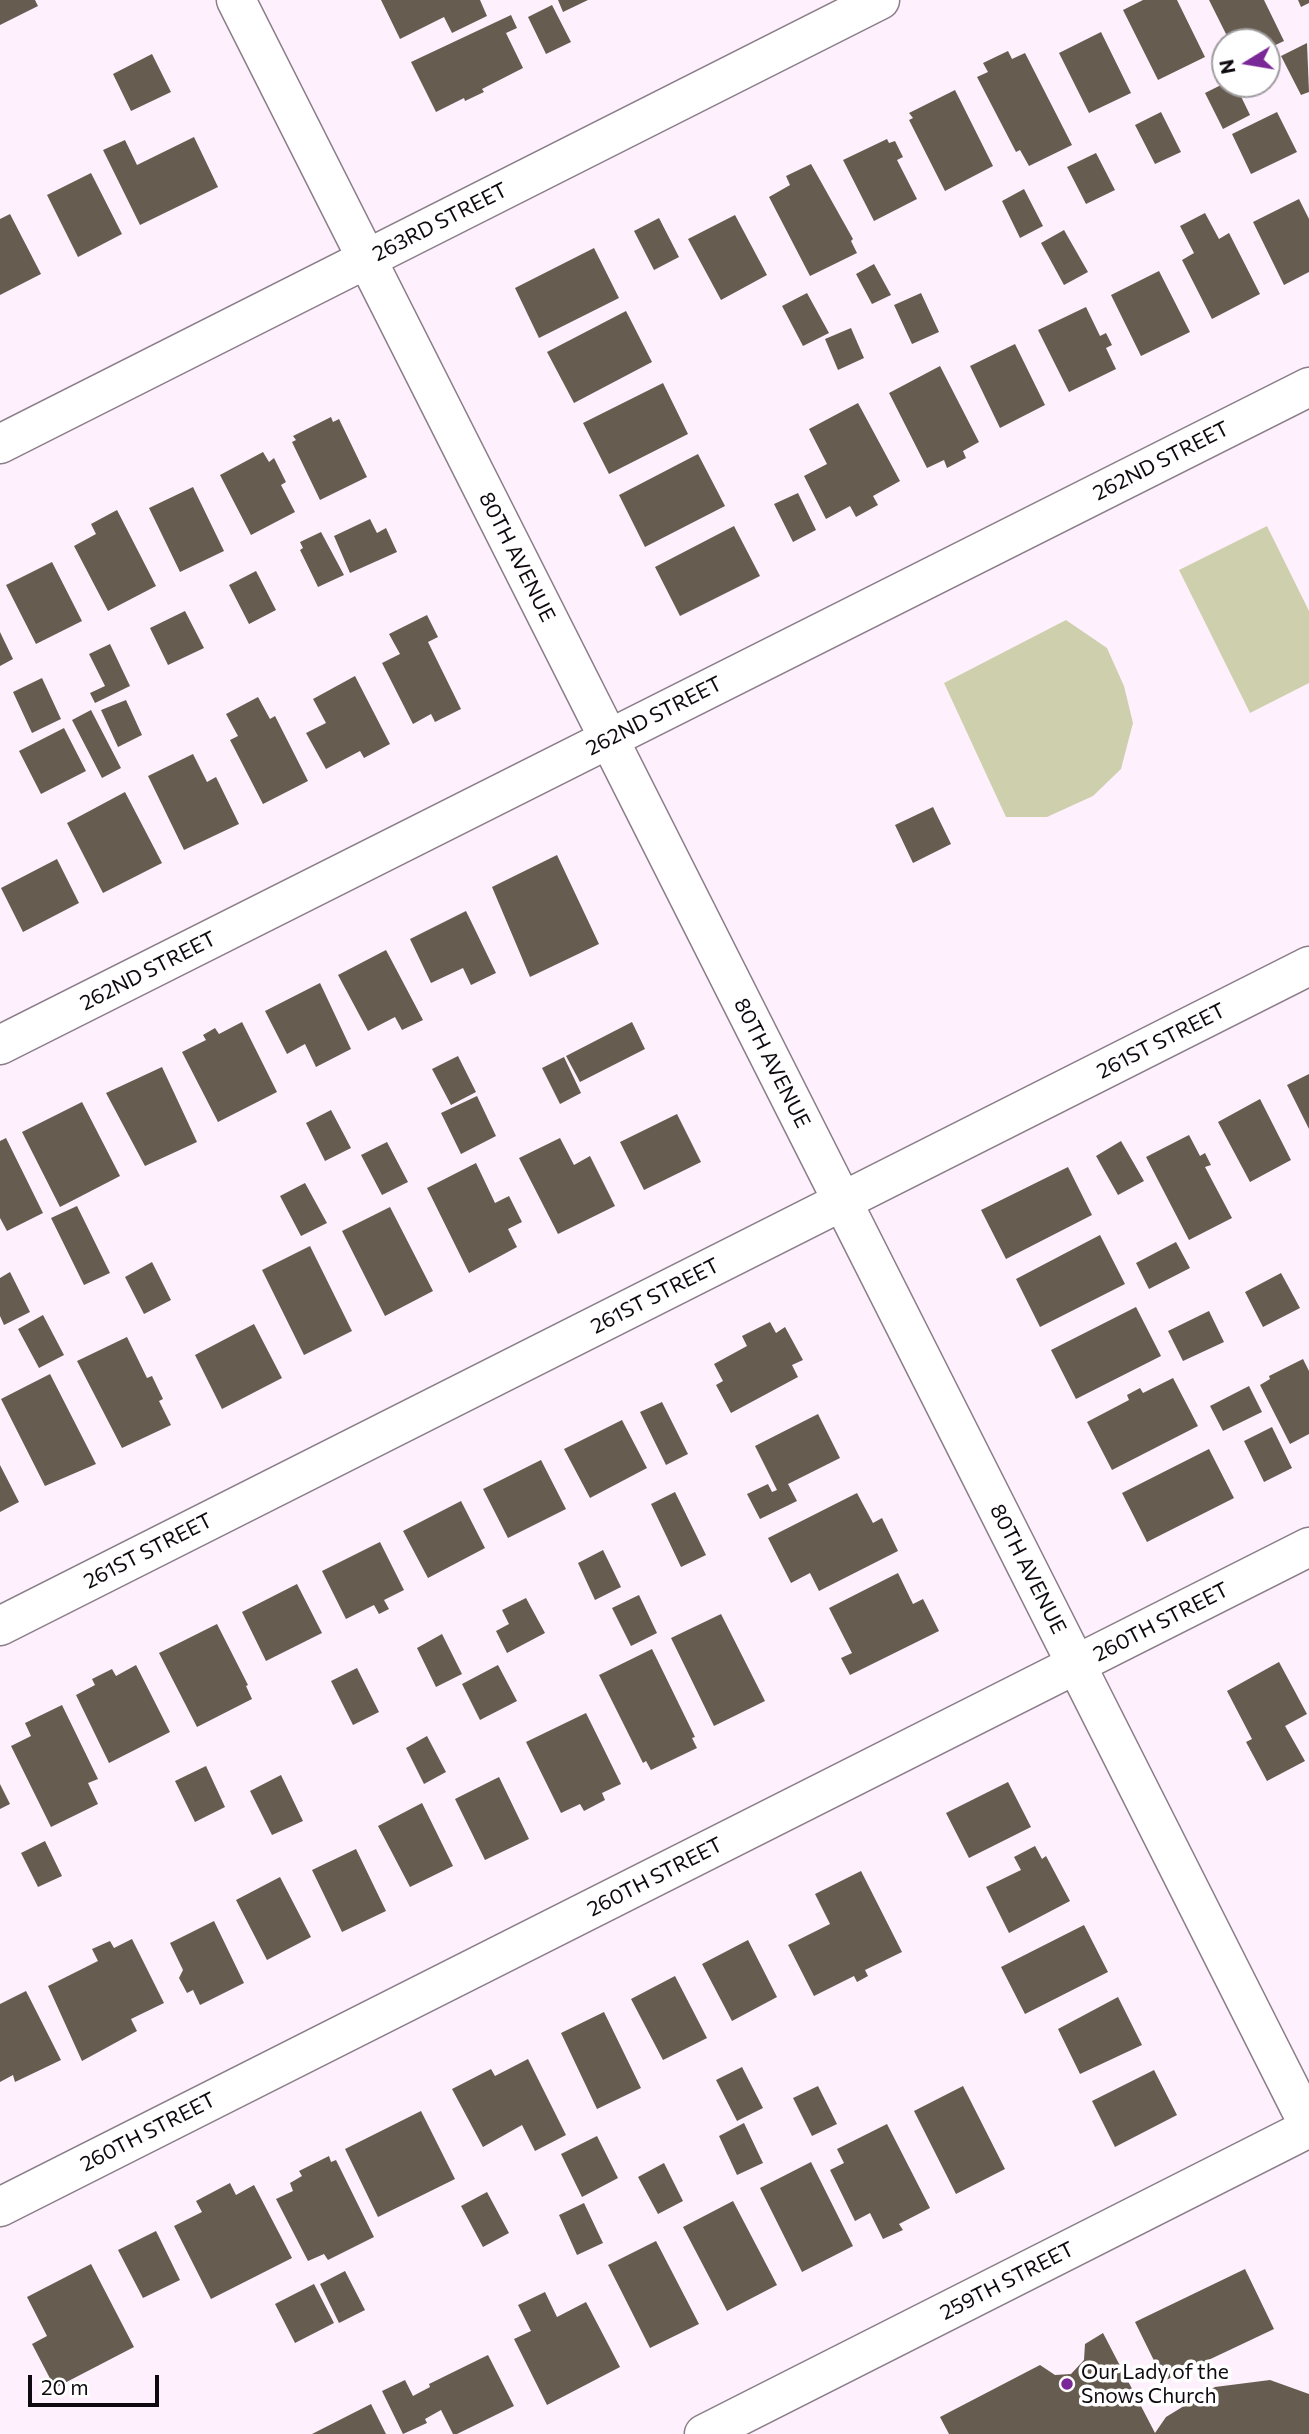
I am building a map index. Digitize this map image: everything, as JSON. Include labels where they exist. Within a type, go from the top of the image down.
[{"type":"street","name":"80TH AVENUE","points":[[236,0],[1309,2127]]},
{"type":"street","name":"263RD STREET","points":[[0,444],[880,0]]},
{"type":"street","name":"262ND STREET","points":[[0,1045],[1309,387]]},
{"type":"street","name":"261ST STREET","points":[[0,1626],[1309,966]]},
{"type":"street","name":"260TH STREET","points":[[0,2207],[1309,1547]]},
{"type":"street","name":"259TH STREET","points":[[704,2434],[1309,2127]]},
{"type":"green space","points":[[1267,526],[1309,611],[1309,683],[1250,713],[1179,570]]},
{"type":"green space","points":[[1066,620],[1107,648],[1124,686],[1133,723],[1121,769],[1093,796],[1047,817],[1006,817],[944,683]]},
{"type":"building","points":[[0,0],[35,0],[38,6],[0,25]]},
{"type":"building","points":[[381,0],[480,0],[487,16],[452,33],[444,17],[400,39]]},
{"type":"building","points":[[558,0],[588,0],[563,12]]},
{"type":"building","points":[[1143,0],[1177,0],[1205,57],[1158,80],[1123,10]]},
{"type":"building","points":[[1209,0],[1264,0],[1278,28],[1223,28]]},
{"type":"building","points":[[1298,0],[1309,0],[1309,3],[1301,7]]},
{"type":"building","points":[[552,5],[571,42],[546,54],[528,17]]},
{"type":"building","points":[[511,15],[517,28],[506,33],[523,68],[482,89],[484,92],[465,101],[464,98],[436,112],[411,62]]},
{"type":"building","points":[[1101,32],[1131,93],[1089,113],[1059,53]]},
{"type":"building","points":[[1307,43],[1309,92],[1301,95],[1281,56]]},
{"type":"building","points":[[1008,51],[1012,59],[1025,53],[1072,145],[1029,166],[1020,150],[1016,152],[977,77],[988,72],[983,63]]},
{"type":"building","points":[[152,54],[171,92],[131,111],[113,74]]},
{"type":"building","points":[[955,90],[993,166],[945,191],[909,120],[913,118],[909,113]]},
{"type":"building","points":[[1211,90],[1211,98],[1242,98],[1250,115],[1223,129],[1205,93]]},
{"type":"building","points":[[1161,112],[1181,152],[1155,164],[1135,125]]},
{"type":"building","points":[[1277,112],[1297,152],[1251,174],[1232,134]]},
{"type":"building","points":[[194,137],[218,187],[140,225],[103,150],[125,140],[137,165]]},
{"type":"building","points":[[887,139],[889,143],[895,141],[903,157],[897,160],[917,199],[874,221],[843,160]]},
{"type":"building","points":[[1096,153],[1115,190],[1086,204],[1067,167]]},
{"type":"building","points":[[811,164],[853,239],[851,241],[857,253],[810,276],[769,197],[790,185],[786,176]]},
{"type":"building","points":[[91,173],[122,234],[78,257],[47,195]]},
{"type":"building","points":[[1024,189],[1043,226],[1020,238],[1002,201]]},
{"type":"building","points":[[1299,199],[1309,219],[1309,272],[1284,285],[1253,222]]},
{"type":"building","points":[[1205,213],[1219,239],[1229,233],[1260,294],[1212,319],[1182,260],[1194,253],[1180,226]]},
{"type":"building","points":[[10,214],[41,274],[0,295],[0,219]]},
{"type":"building","points":[[735,215],[767,275],[721,300],[688,239]]},
{"type":"building","points":[[659,218],[679,257],[654,270],[634,231]]},
{"type":"building","points":[[1064,230],[1088,272],[1064,285],[1041,243]]},
{"type":"building","points":[[594,248],[619,298],[539,338],[515,288]]},
{"type":"building","points":[[874,264],[891,295],[872,304],[856,274]]},
{"type":"building","points":[[1159,271],[1190,332],[1141,356],[1111,295]]},
{"type":"building","points":[[807,293],[829,333],[803,346],[782,306]]},
{"type":"building","points":[[921,293],[939,332],[912,344],[894,305]]},
{"type":"building","points":[[1086,307],[1100,336],[1106,333],[1112,345],[1106,348],[1116,369],[1069,392],[1038,330]]},
{"type":"building","points":[[626,311],[652,362],[574,403],[547,352]]},
{"type":"building","points":[[851,328],[864,358],[838,370],[825,339]]},
{"type":"building","points":[[1015,344],[1045,405],[1000,428],[970,366]]},
{"type":"building","points":[[940,366],[979,442],[963,451],[966,458],[947,468],[944,460],[927,468],[889,393]]},
{"type":"building","points":[[663,383],[688,434],[609,474],[583,423]]},
{"type":"building","points":[[858,403],[900,481],[873,496],[878,505],[856,517],[850,506],[826,519],[804,476],[827,464],[809,429]]},
{"type":"building","points":[[331,417],[333,422],[339,419],[367,477],[320,500],[292,442],[296,440],[293,436]]},
{"type":"building","points":[[263,452],[269,462],[274,458],[286,482],[281,485],[295,512],[251,535],[220,475]]},
{"type":"building","points":[[698,454],[725,506],[645,547],[619,495]]},
{"type":"building","points":[[193,487],[224,551],[180,572],[149,508]]},
{"type":"building","points":[[798,493],[816,530],[793,542],[774,504]]},
{"type":"building","points":[[117,510],[156,586],[108,611],[74,546],[96,534],[91,524]]},
{"type":"building","points":[[370,519],[377,533],[386,528],[397,552],[350,573],[334,536]]},
{"type":"building","points":[[734,526],[760,576],[680,616],[655,567]]},
{"type":"building","points":[[321,532],[344,575],[318,587],[300,550],[303,548],[300,542]]},
{"type":"building","points":[[52,562],[82,621],[36,644],[6,585]]},
{"type":"building","points":[[256,571],[276,610],[249,624],[229,585]]},
{"type":"building","points":[[185,611],[204,648],[168,665],[150,628]]},
{"type":"building","points":[[427,615],[438,637],[428,642],[461,709],[435,722],[431,714],[413,724],[382,663],[400,654],[389,634]]},
{"type":"building","points":[[0,632],[13,659],[0,666]]},
{"type":"building","points":[[110,644],[130,686],[95,703],[90,693],[105,686],[89,654]]},
{"type":"building","points":[[355,676],[390,744],[364,758],[360,751],[326,769],[306,733],[326,723],[313,699]]},
{"type":"building","points":[[42,678],[61,719],[32,733],[13,692]]},
{"type":"building","points":[[258,697],[270,719],[275,716],[308,781],[263,804],[230,740],[238,736],[226,714]]},
{"type":"building","points":[[126,700],[142,735],[118,747],[101,710]]},
{"type":"building","points":[[91,710],[121,768],[102,778],[72,720]]},
{"type":"building","points":[[64,728],[86,771],[41,794],[19,751]]},
{"type":"building","points":[[193,754],[207,782],[216,777],[239,824],[184,850],[148,776]]},
{"type":"building","points":[[125,792],[162,863],[103,893],[67,823]]},
{"type":"building","points":[[933,807],[951,844],[913,863],[895,825]]},
{"type":"building","points":[[557,855],[599,944],[530,977],[492,887]]},
{"type":"building","points":[[57,859],[79,903],[23,932],[1,888]]},
{"type":"building","points":[[466,911],[496,973],[471,985],[463,968],[431,983],[410,939]]},
{"type":"building","points":[[386,950],[423,1020],[402,1030],[395,1017],[368,1031],[338,975]]},
{"type":"building","points":[[320,983],[351,1049],[316,1067],[305,1044],[287,1054],[265,1011]]},
{"type":"building","points":[[242,1022],[277,1092],[218,1122],[182,1052],[206,1040],[203,1035],[215,1028],[219,1034]]},
{"type":"building","points":[[632,1022],[645,1049],[580,1082],[566,1056]]},
{"type":"building","points":[[458,1056],[476,1092],[451,1105],[432,1069]]},
{"type":"building","points":[[564,1057],[581,1093],[560,1104],[542,1068]]},
{"type":"building","points":[[162,1067],[197,1142],[145,1166],[106,1093]]},
{"type":"building","points":[[1309,1074],[1309,1129],[1287,1085]]},
{"type":"building","points":[[477,1096],[496,1136],[461,1154],[441,1113]]},
{"type":"building","points":[[1260,1099],[1291,1160],[1250,1182],[1218,1122]]},
{"type":"building","points":[[82,1102],[120,1176],[60,1207],[22,1132]]},
{"type":"building","points":[[331,1110],[351,1148],[325,1161],[306,1123]]},
{"type":"building","points":[[677,1114],[701,1162],[644,1190],[620,1142]]},
{"type":"building","points":[[1189,1135],[1200,1156],[1205,1153],[1211,1165],[1205,1167],[1232,1218],[1189,1240],[1146,1157]]},
{"type":"building","points":[[6,1138],[43,1213],[7,1231],[0,1218],[0,1141]]},
{"type":"building","points":[[560,1138],[574,1165],[590,1156],[615,1206],[558,1234],[519,1158]]},
{"type":"building","points":[[1121,1141],[1144,1181],[1118,1195],[1096,1156]]},
{"type":"building","points":[[387,1142],[408,1182],[382,1195],[361,1155]]},
{"type":"building","points":[[476,1163],[495,1203],[509,1196],[522,1222],[508,1229],[517,1247],[469,1273],[427,1188]]},
{"type":"building","points":[[1068,1167],[1092,1215],[1006,1259],[981,1210]]},
{"type":"building","points":[[305,1183],[327,1223],[301,1236],[280,1196]]},
{"type":"building","points":[[77,1206],[110,1273],[84,1285],[51,1218]]},
{"type":"building","points":[[390,1207],[433,1291],[385,1316],[342,1231]]},
{"type":"building","points":[[1100,1235],[1125,1284],[1040,1327],[1016,1279]]},
{"type":"building","points":[[1176,1242],[1190,1268],[1149,1289],[1136,1263]]},
{"type":"building","points":[[310,1246],[352,1331],[304,1355],[262,1270]]},
{"type":"building","points":[[152,1262],[171,1300],[144,1314],[125,1277]]},
{"type":"building","points":[[10,1272],[30,1312],[4,1325],[0,1316],[0,1278]]},
{"type":"building","points":[[1281,1273],[1300,1308],[1263,1327],[1245,1292]]},
{"type":"building","points":[[1136,1307],[1161,1356],[1076,1399],[1051,1350]]},
{"type":"building","points":[[1209,1311],[1224,1342],[1183,1361],[1168,1331]]},
{"type":"building","points":[[43,1315],[64,1355],[39,1368],[18,1329]]},
{"type":"building","points":[[770,1322],[776,1333],[785,1327],[803,1360],[792,1365],[798,1377],[731,1413],[716,1385],[723,1381],[714,1364],[747,1346],[742,1336]]},
{"type":"building","points":[[254,1324],[282,1378],[222,1409],[195,1355]]},
{"type":"building","points":[[127,1337],[147,1378],[152,1376],[163,1399],[159,1401],[171,1425],[122,1448],[77,1361]]},
{"type":"building","points":[[1303,1359],[1309,1371],[1309,1434],[1290,1444],[1260,1385],[1270,1379],[1269,1376]]},
{"type":"building","points":[[50,1374],[96,1464],[45,1486],[1,1399]]},
{"type":"building","points":[[1173,1378],[1198,1426],[1112,1470],[1087,1422],[1129,1400],[1127,1395],[1140,1388],[1143,1393]]},
{"type":"building","points":[[1249,1386],[1262,1412],[1223,1431],[1210,1406]]},
{"type":"building","points":[[662,1402],[688,1454],[666,1465],[640,1412]]},
{"type":"building","points":[[818,1414],[840,1458],[788,1484],[797,1501],[760,1519],[747,1494],[768,1484],[772,1492],[777,1490],[755,1446]]},
{"type":"building","points":[[622,1420],[647,1468],[590,1498],[564,1449]]},
{"type":"building","points":[[1272,1427],[1292,1468],[1264,1482],[1244,1441]]},
{"type":"building","points":[[1209,1449],[1234,1498],[1147,1542],[1122,1493]]},
{"type":"building","points":[[541,1460],[566,1509],[508,1538],[483,1489]]},
{"type":"building","points":[[0,1465],[19,1502],[0,1512]]},
{"type":"building","points":[[675,1492],[706,1555],[681,1567],[651,1504]]},
{"type":"building","points":[[857,1493],[873,1523],[882,1518],[898,1551],[819,1591],[810,1573],[791,1583],[768,1538]]},
{"type":"building","points":[[461,1501],[485,1548],[428,1578],[403,1531]]},
{"type":"building","points":[[380,1542],[404,1590],[384,1600],[389,1609],[379,1614],[374,1605],[346,1619],[322,1571]]},
{"type":"building","points":[[603,1550],[621,1587],[595,1600],[578,1563]]},
{"type":"building","points":[[898,1573],[913,1604],[923,1599],[939,1631],[850,1675],[841,1658],[852,1653],[829,1608]]},
{"type":"building","points":[[297,1584],[322,1633],[266,1661],[242,1612]]},
{"type":"building","points":[[639,1595],[657,1633],[631,1646],[612,1608]]},
{"type":"building","points":[[526,1598],[545,1633],[507,1653],[496,1631],[509,1624],[502,1610]]},
{"type":"building","points":[[721,1614],[765,1701],[714,1726],[671,1638]]},
{"type":"building","points":[[217,1624],[248,1685],[246,1686],[252,1699],[197,1727],[159,1653]]},
{"type":"building","points":[[442,1634],[462,1674],[436,1687],[417,1648]]},
{"type":"building","points":[[652,1649],[695,1737],[692,1738],[697,1748],[651,1770],[646,1761],[643,1763],[599,1675]]},
{"type":"building","points":[[1279,1662],[1307,1714],[1285,1726],[1305,1761],[1267,1781],[1246,1742],[1252,1739],[1227,1691]]},
{"type":"building","points":[[136,1665],[170,1732],[109,1763],[76,1695],[95,1685],[92,1679],[112,1669],[116,1676]]},
{"type":"building","points":[[498,1665],[517,1701],[480,1720],[462,1684]]},
{"type":"building","points":[[357,1668],[379,1712],[353,1725],[331,1681]]},
{"type":"building","points":[[62,1705],[98,1779],[88,1783],[98,1804],[51,1827],[11,1746],[31,1736],[25,1723]]},
{"type":"building","points":[[586,1713],[621,1784],[602,1793],[605,1800],[584,1811],[580,1804],[561,1813],[526,1742]]},
{"type":"building","points":[[427,1736],[446,1772],[424,1784],[406,1748]]},
{"type":"building","points":[[206,1766],[225,1807],[195,1822],[175,1781]]},
{"type":"building","points":[[281,1775],[303,1821],[272,1835],[250,1791]]},
{"type":"building","points":[[499,1777],[529,1839],[485,1860],[455,1799]]},
{"type":"building","points":[[1008,1782],[1031,1827],[969,1858],[946,1813]]},
{"type":"building","points":[[0,1784],[10,1804],[0,1809]]},
{"type":"building","points":[[422,1803],[453,1866],[410,1887],[378,1826]]},
{"type":"building","points":[[45,1841],[62,1876],[38,1887],[21,1853]]},
{"type":"building","points":[[1035,1846],[1042,1859],[1046,1856],[1070,1901],[1009,1933],[986,1887],[1021,1870],[1014,1857]]},
{"type":"building","points":[[356,1849],[386,1911],[342,1932],[312,1870]]},
{"type":"building","points":[[861,1871],[902,1952],[865,1970],[868,1976],[857,1982],[854,1976],[814,1996],[788,1945],[830,1924],[815,1894]]},
{"type":"building","points":[[280,1877],[311,1937],[267,1960],[236,1900]]},
{"type":"building","points":[[214,1921],[244,1983],[200,2005],[193,1990],[187,1993],[179,1978],[183,1970],[170,1943]]},
{"type":"building","points":[[1084,1925],[1108,1972],[1025,2014],[1001,1967]]},
{"type":"building","points":[[132,1939],[164,2003],[131,2019],[137,2031],[82,2061],[48,1986],[98,1961],[92,1949],[110,1941],[114,1948]]},
{"type":"building","points":[[748,1940],[777,1997],[732,2021],[702,1964]]},
{"type":"building","points":[[675,1976],[707,2038],[663,2060],[631,1999]]},
{"type":"building","points":[[26,1991],[61,2060],[15,2082],[13,2075],[0,2082],[0,2004]]},
{"type":"building","points":[[1118,1997],[1142,2045],[1080,2074],[1058,2029]]},
{"type":"building","points":[[604,2012],[641,2088],[597,2109],[561,2033]]},
{"type":"building","points":[[528,2059],[566,2135],[535,2151],[522,2125],[483,2147],[452,2089],[491,2069],[495,2076]]},
{"type":"building","points":[[742,2067],[763,2108],[737,2121],[716,2080]]},
{"type":"building","points":[[1154,2070],[1177,2115],[1115,2147],[1092,2101]]},
{"type":"building","points":[[818,2086],[837,2124],[812,2136],[793,2098]]},
{"type":"building","points":[[963,2086],[1005,2169],[956,2194],[914,2111]]},
{"type":"building","points":[[421,2111],[455,2179],[378,2217],[345,2149]]},
{"type":"building","points":[[744,2123],[763,2163],[737,2175],[719,2136]]},
{"type":"building","points":[[887,2124],[930,2208],[899,2224],[903,2230],[883,2239],[870,2213],[855,2221],[830,2170],[844,2163],[837,2149]]},
{"type":"building","points":[[597,2136],[618,2178],[582,2197],[561,2154]]},
{"type":"building","points":[[329,2156],[331,2162],[336,2160],[374,2237],[328,2260],[324,2254],[308,2261],[276,2199],[293,2191],[290,2183],[302,2176],[299,2171]]},
{"type":"building","points":[[811,2162],[853,2246],[802,2272],[760,2188]]},
{"type":"building","points":[[664,2163],[683,2201],[658,2214],[638,2177]]},
{"type":"building","points":[[230,2183],[236,2195],[254,2185],[292,2258],[211,2299],[174,2226],[202,2212],[196,2201]]},
{"type":"building","points":[[487,2192],[509,2233],[483,2247],[461,2206]]},
{"type":"building","points":[[733,2201],[777,2285],[727,2311],[683,2227]]},
{"type":"building","points":[[584,2203],[603,2243],[577,2255],[559,2215]]},
{"type":"building","points":[[156,2231],[180,2280],[143,2298],[118,2250]]},
{"type":"building","points":[[656,2241],[699,2324],[650,2348],[608,2265]]},
{"type":"building","points":[[91,2264],[134,2347],[55,2388],[32,2344],[47,2336],[27,2297]]},
{"type":"building","points":[[1245,2269],[1274,2329],[1164,2381],[1135,2322]]},
{"type":"building","points":[[345,2271],[365,2310],[339,2323],[320,2284]]},
{"type":"building","points":[[314,2284],[334,2323],[295,2343],[275,2304]]},
{"type":"building","points":[[545,2292],[557,2317],[586,2302],[620,2367],[547,2405],[514,2339],[531,2331],[518,2305]]},
{"type":"building","name":"Our Lady of the Snows Church","points":[[1103,2333],[1155,2433],[1166,2417],[1215,2387],[1270,2380],[1309,2394],[1309,2434],[949,2434],[940,2417],[1040,2365],[1055,2375],[1071,2374],[1084,2360],[1085,2344]]},
{"type":"building","points":[[488,2355],[514,2406],[457,2434],[453,2434],[441,2410],[425,2419],[427,2423],[403,2434],[382,2391],[405,2380],[413,2396],[430,2387],[429,2384]]},
{"type":"building","points":[[371,2404],[386,2434],[312,2434]]},
{"type":"place","name":"Our Lady of the Snows Church","points":[[1067,2384]]}]
